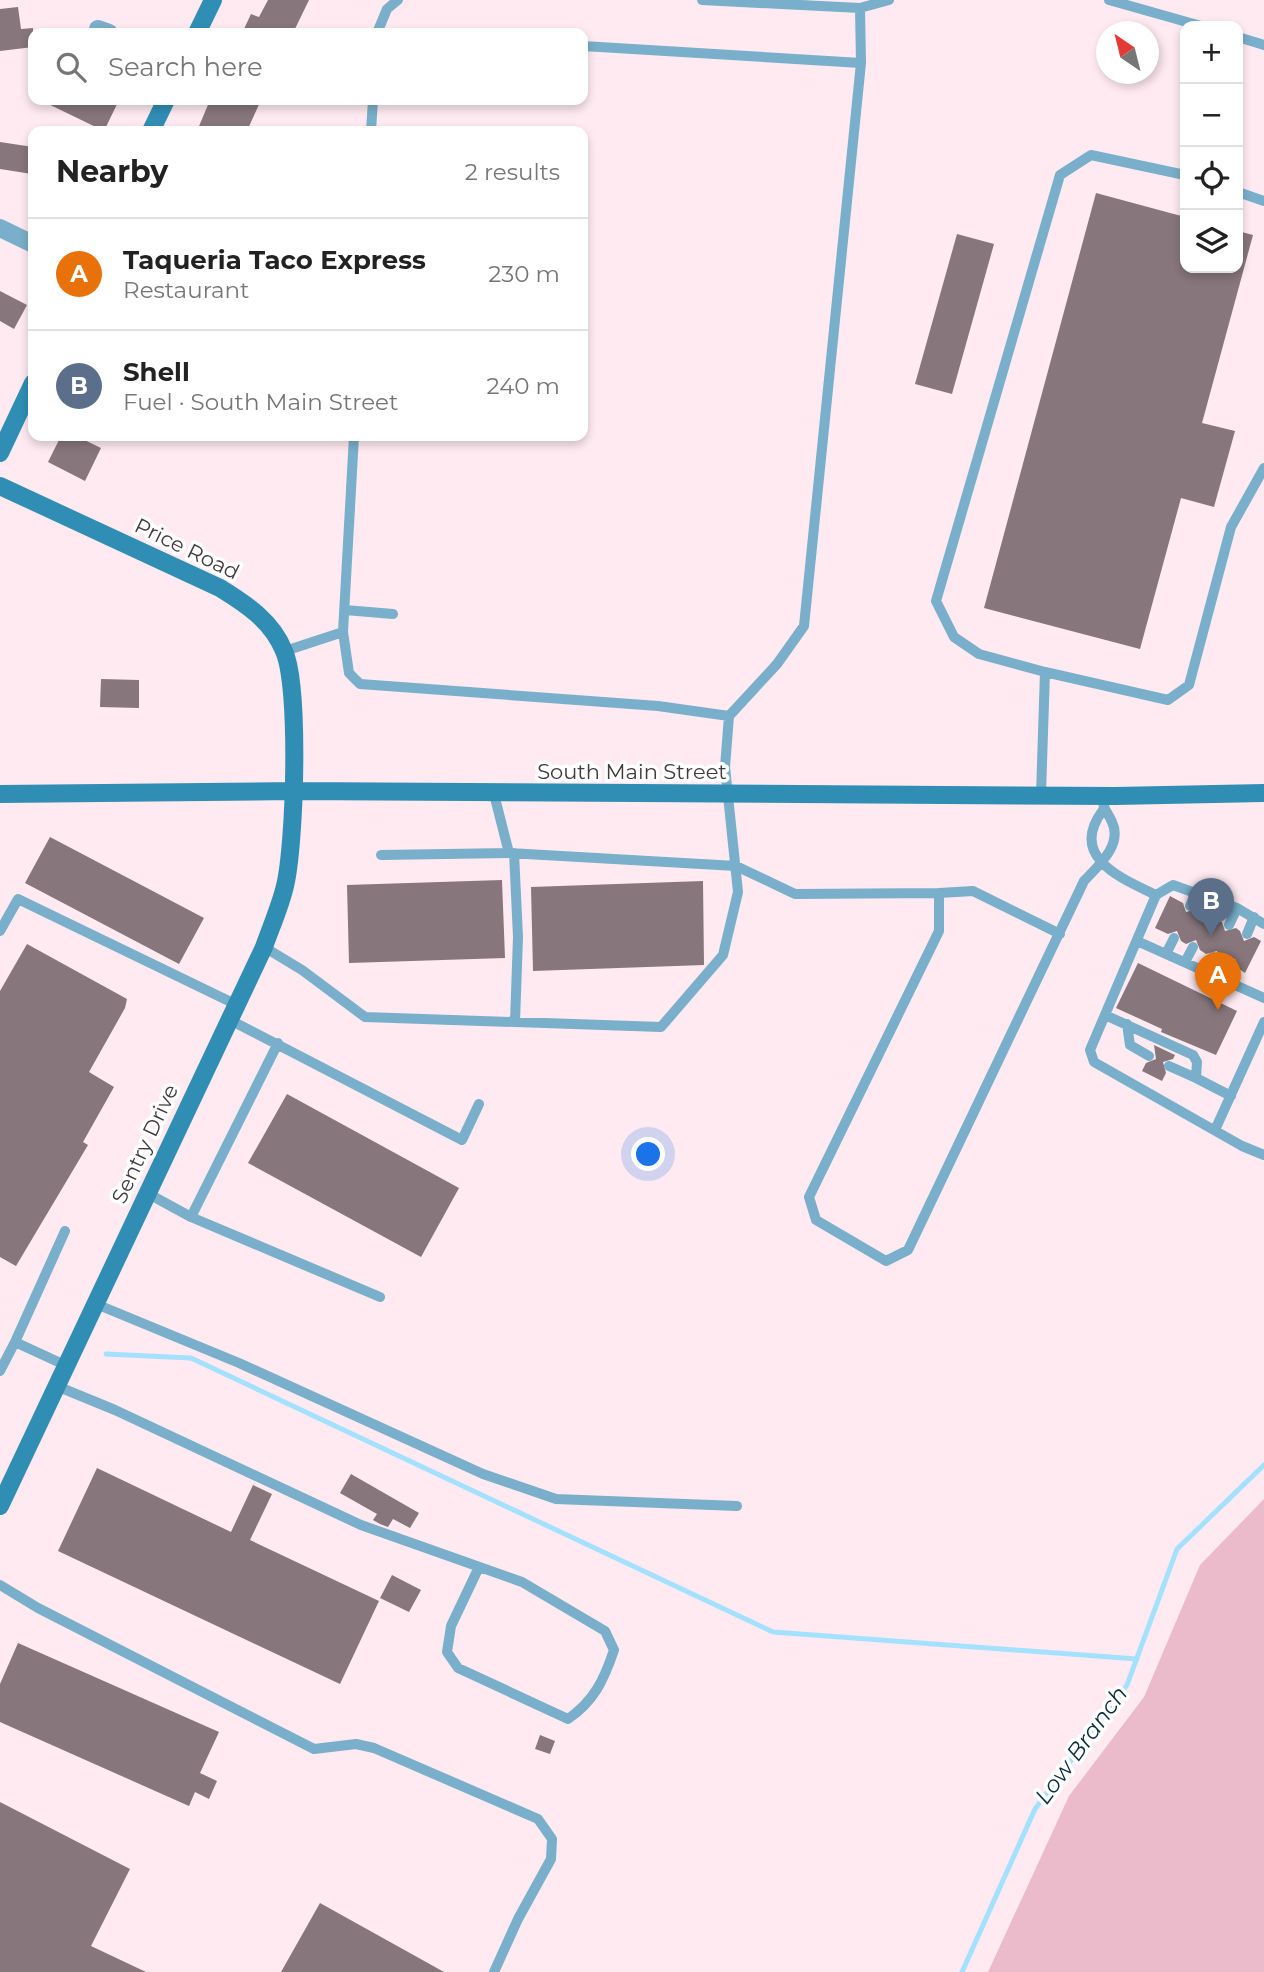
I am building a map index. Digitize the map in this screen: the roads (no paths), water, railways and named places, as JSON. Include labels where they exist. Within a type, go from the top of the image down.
[{"type":"street","points":[[199,28],[213,0]]},
{"type":"street","points":[[153,126],[164,105]]},
{"type":"street","points":[[0,228],[28,242]]},
{"type":"street","points":[[0,453],[28,394]]},
{"type":"street","name":"Price Road","points":[[0,486],[220,588],[250,607],[273,630],[285,651],[292,679],[293,791]]},
{"type":"street","name":"South Main Street","points":[[0,794],[293,791],[728,795],[1041,794],[1102,803],[1264,793]]},
{"type":"street","name":"Sentry Drive","points":[[0,1506],[59,1387],[231,1012],[264,947],[286,885],[293,791]]},
{"type":"lane","points":[[379,28],[387,9],[398,0]]},
{"type":"lane","points":[[702,0],[860,8],[889,0]]},
{"type":"lane","points":[[1109,0],[1183,21]]},
{"type":"lane","points":[[264,947],[302,970],[365,1017],[661,1027],[723,955],[738,892],[725,766],[729,716],[777,664],[804,626],[861,62],[860,8]]},
{"type":"lane","points":[[1243,39],[1264,46]]},
{"type":"lane","points":[[588,46],[861,62]]},
{"type":"lane","points":[[371,126],[373,105]]},
{"type":"lane","points":[[1180,174],[1091,155],[1059,175],[936,601],[954,637],[979,654],[1168,700],[1189,685],[1231,527],[1264,468]]},
{"type":"lane","points":[[1243,194],[1264,201]]},
{"type":"lane","points":[[354,441],[343,632],[349,673],[360,684],[658,706],[729,716]]},
{"type":"lane","points":[[345,610],[393,614]]},
{"type":"lane","points":[[285,651],[343,632]]},
{"type":"lane","points":[[1041,794],[1045,672]]},
{"type":"lane","points":[[494,794],[511,853],[518,937],[515,1022]]},
{"type":"lane","points":[[939,893],[939,931],[809,1196],[816,1220],[886,1261],[908,1250],[1084,881],[1113,846],[1113,823],[1102,803]]},
{"type":"lane","points":[[1102,803],[1093,824],[1093,849],[1109,873],[1156,895]]},
{"type":"lane","points":[[381,855],[511,853],[736,866],[795,894],[973,891],[1059,934]]},
{"type":"lane","points":[[1264,924],[1237,908],[1173,885],[1156,895],[1090,1050],[1094,1062],[1264,1155]]},
{"type":"lane","points":[[1189,906],[1196,892]]},
{"type":"lane","points":[[0,931],[18,899],[231,1012],[278,1043],[463,1140],[479,1104]]},
{"type":"lane","points":[[1209,915],[1215,900]]},
{"type":"lane","points":[[1229,925],[1237,908]]},
{"type":"lane","points":[[1247,934],[1254,917]]},
{"type":"lane","points":[[1166,954],[1174,938]]},
{"type":"lane","points":[[1137,941],[1264,998]]},
{"type":"lane","points":[[1185,962],[1193,947]]},
{"type":"lane","points":[[1206,972],[1213,957]]},
{"type":"lane","points":[[1224,980],[1232,966]]},
{"type":"lane","points":[[1105,1014],[1193,1055],[1197,1062],[1196,1078]]},
{"type":"lane","points":[[1215,1130],[1264,1021]]},
{"type":"lane","points":[[1127,1024],[1130,1045],[1149,1056]]},
{"type":"lane","points":[[191,1217],[278,1043]]},
{"type":"lane","points":[[1170,1066],[1231,1096]]},
{"type":"lane","points":[[147,1193],[191,1217],[380,1297]]},
{"type":"lane","points":[[0,1371],[65,1231]]},
{"type":"lane","points":[[96,1304],[239,1363],[483,1474],[556,1499],[737,1506]]},
{"type":"lane","points":[[15,1342],[67,1366]]},
{"type":"lane","points":[[59,1387],[116,1410],[361,1525],[480,1567],[522,1582],[605,1631],[614,1650],[609,1666],[589,1704],[569,1719],[458,1668],[447,1652],[451,1626],[480,1567]]},
{"type":"lane","points":[[0,1585],[38,1608],[314,1749],[356,1744],[374,1748],[538,1819],[552,1839],[551,1859],[518,1919],[494,1972]]},
{"type":"waterway","points":[[106,1354],[191,1358],[773,1632],[1137,1659]]},
{"type":"waterway","name":"Low Branch","points":[[962,1972],[1035,1809],[1127,1685],[1177,1549],[1264,1465]]},
{"type":"place","name":"Shell","points":[[1211,936]]},
{"type":"place","name":"Taqueria Taco Express","points":[[1218,1010]]}]
